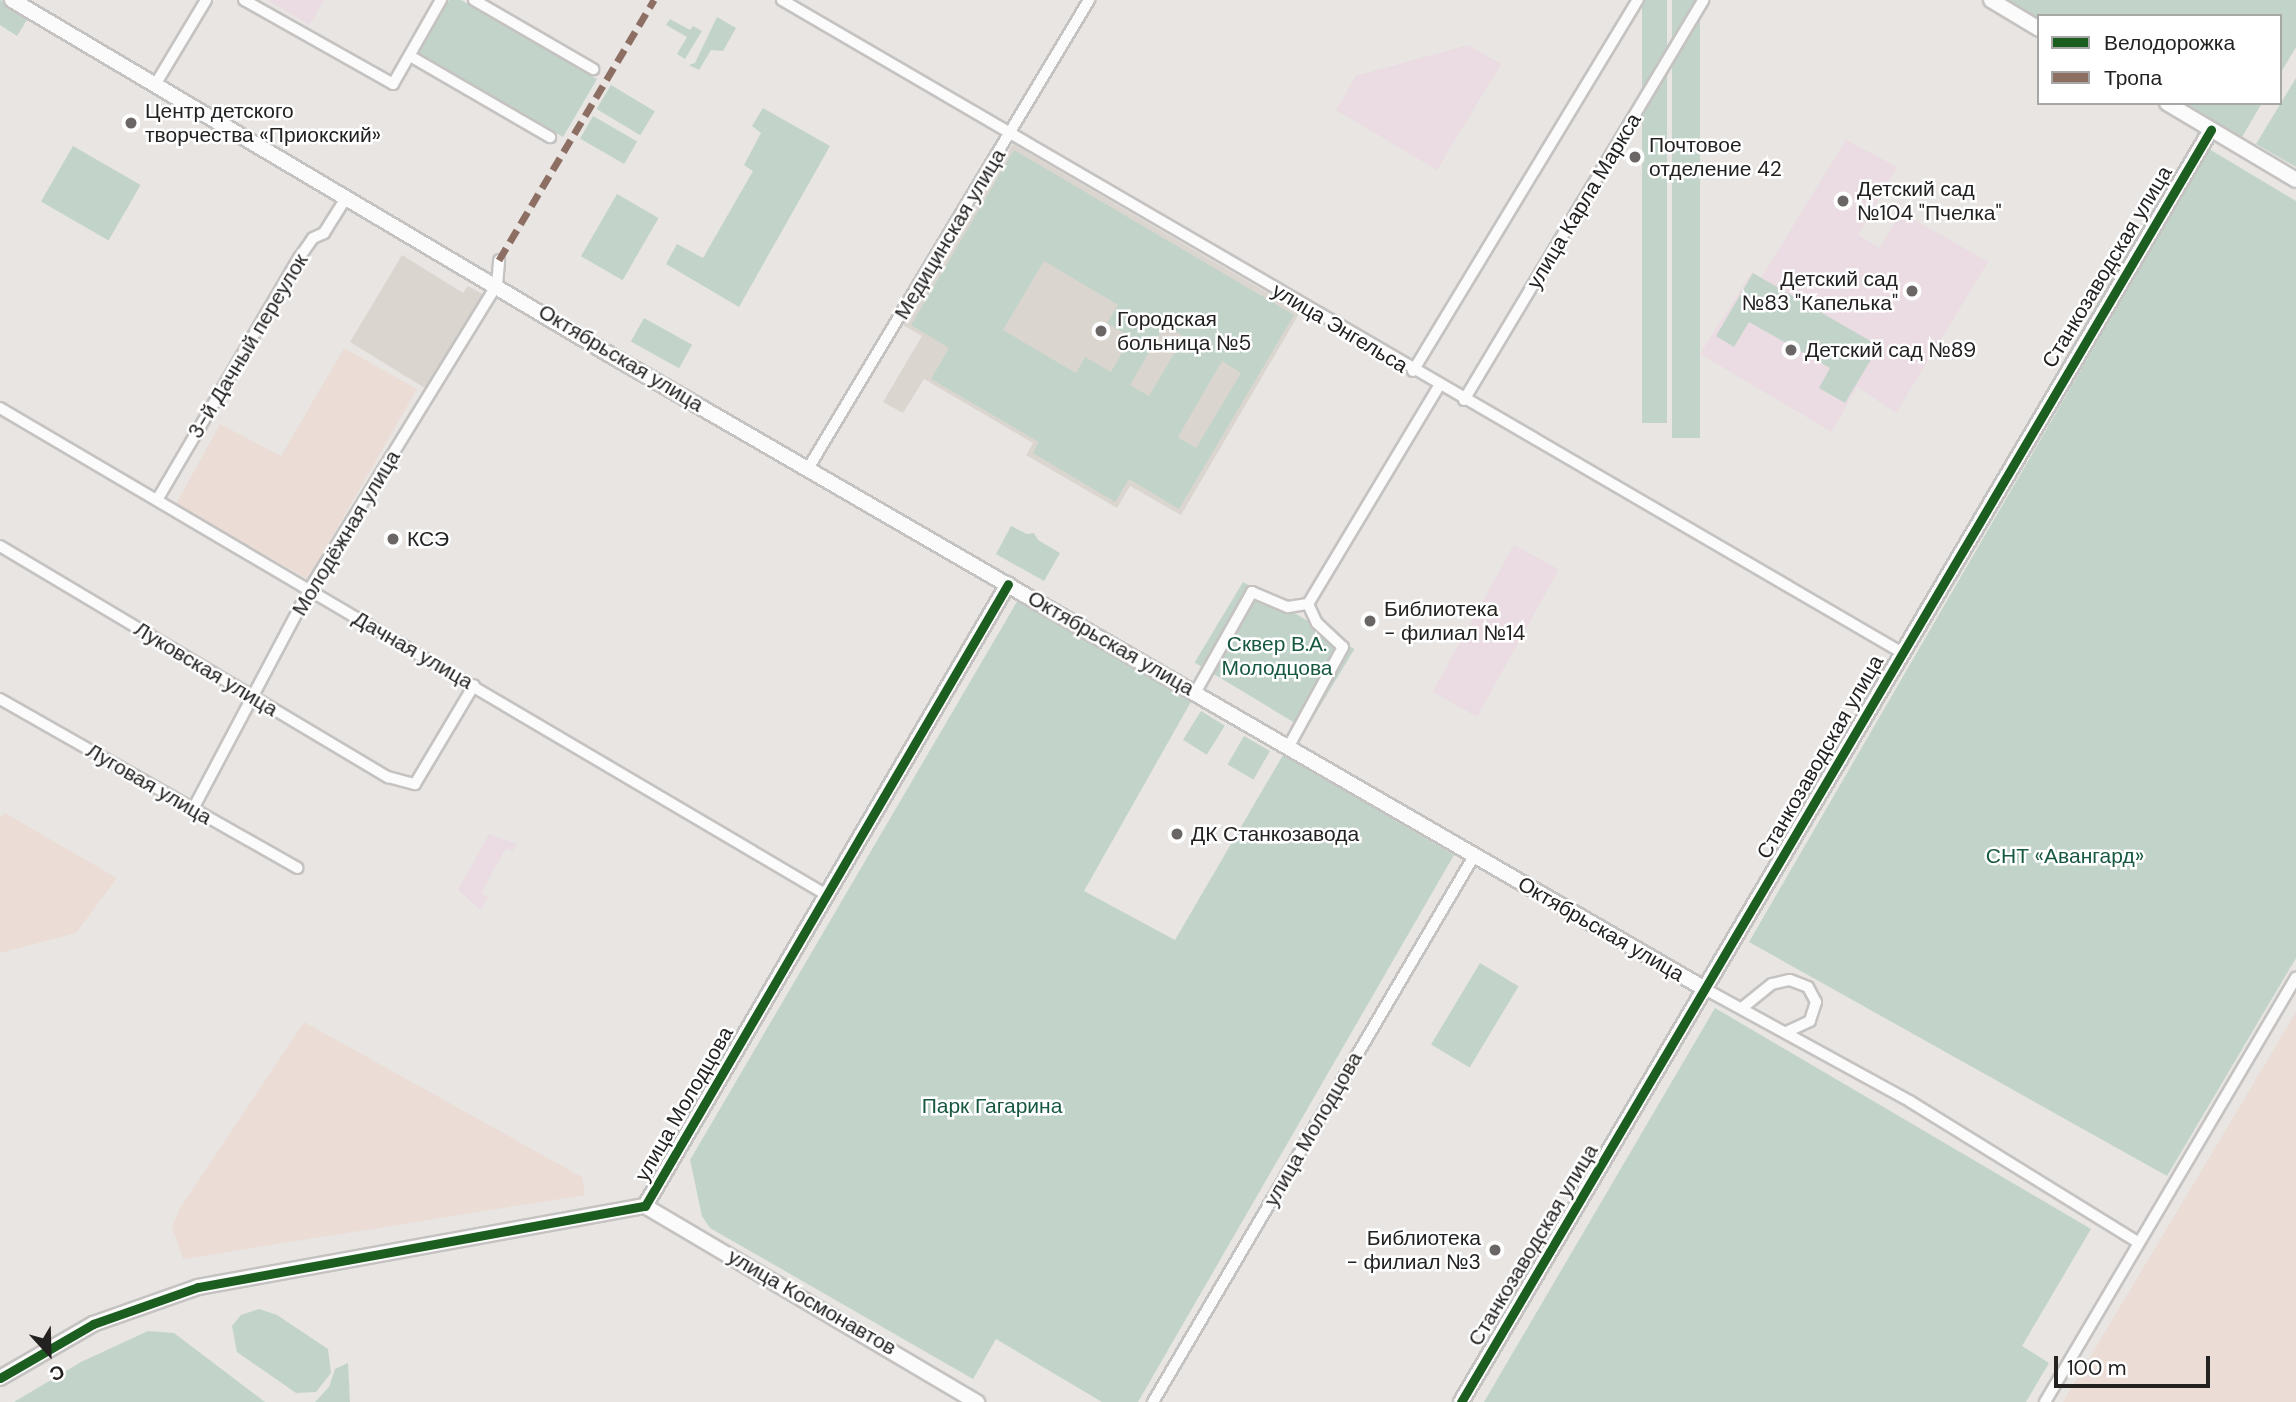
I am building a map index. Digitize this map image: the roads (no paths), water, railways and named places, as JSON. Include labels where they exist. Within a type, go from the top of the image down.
[{"type":"street","name":"Октябрьская улица","points":[[12,0],[345,200],[497,285],[1474,856],[1705,989],[1911,1102],[2138,1242]]},
{"type":"street","points":[[155,85],[206,0]]},
{"type":"street","points":[[244,0],[393,84],[441,0]]},
{"type":"street","points":[[474,0],[593,69]]},
{"type":"street","name":"улица Энгельса","points":[[782,0],[1413,371],[1901,652]]},
{"type":"street","name":"Медицинская улица","points":[[809,467],[1089,0]]},
{"type":"street","points":[[1413,371],[1638,0]]},
{"type":"street","name":"улица Карла Маркса","points":[[1464,400],[1703,0]]},
{"type":"street","points":[[1991,0],[2037,28]]},
{"type":"street","points":[[410,56],[550,137]]},
{"type":"street","points":[[2171,105],[2296,180]]},
{"type":"street","name":"Станкозаводская улица","points":[[1461,1402],[2211,130]]},
{"type":"street","name":"3-й Дачный переулок","points":[[156,500],[299,258],[313,238],[324,233],[345,200]]},
{"type":"street","name":"Молодёжная улица","points":[[193,809],[309,590],[497,285],[499,260]]},
{"type":"street","points":[[1308,604],[1439,386]]},
{"type":"street","name":"Дачная улица","points":[[0,408],[825,894]]},
{"type":"street","name":"Луковская улица","points":[[0,546],[388,777],[415,785],[474,685]]},
{"type":"street","name":"улица Молодцова","points":[[0,1378],[93,1324],[198,1287],[645,1206],[825,894],[1009,584]]},
{"type":"street","points":[[1195,693],[1252,592],[1288,607],[1308,604]]},
{"type":"street","points":[[1289,748],[1343,647],[1317,623],[1308,604]]},
{"type":"street","name":"Луговая улица","points":[[0,699],[297,869]]},
{"type":"street","name":"улица Молодцова","points":[[1153,1402],[1474,856]]},
{"type":"street","points":[[2045,1402],[2296,978]]},
{"type":"street","points":[[1741,1008],[1772,984],[1790,979],[1808,987],[1816,1002],[1810,1021],[1786,1032]]},
{"type":"street","name":"улица Космонавтов","points":[[645,1206],[977,1402]]},
{"type":"place","name":"Центр детского творчества «Приокский»","points":[[131,123]]},
{"type":"place","name":"Почтовое отделение 42","points":[[1635,157]]},
{"type":"place","name":"Детский сад №104 \"Пчелка\"","points":[[1843,201]]},
{"type":"place","name":"Детский сад №83 \"Капелька\"","points":[[1912,291]]},
{"type":"place","name":"Городская больница №5","points":[[1101,331]]},
{"type":"place","name":"Детский сад №89","points":[[1791,350]]},
{"type":"place","name":"КСЭ","points":[[393,539]]},
{"type":"place","name":"Библиотека - филиал №14","points":[[1370,621]]},
{"type":"place","name":"ДК Станкозавода","points":[[1177,834]]},
{"type":"place","name":"Библиотека - филиал №3","points":[[1495,1250]]},
{"type":"park label","name":"Сквер В.А. Молодцова","points":[[1277,656]]},
{"type":"park label","name":"СНТ «Авангард»","points":[[2065,856]]},
{"type":"park label","name":"Парк Гагарина","points":[[992,1106]]}]
